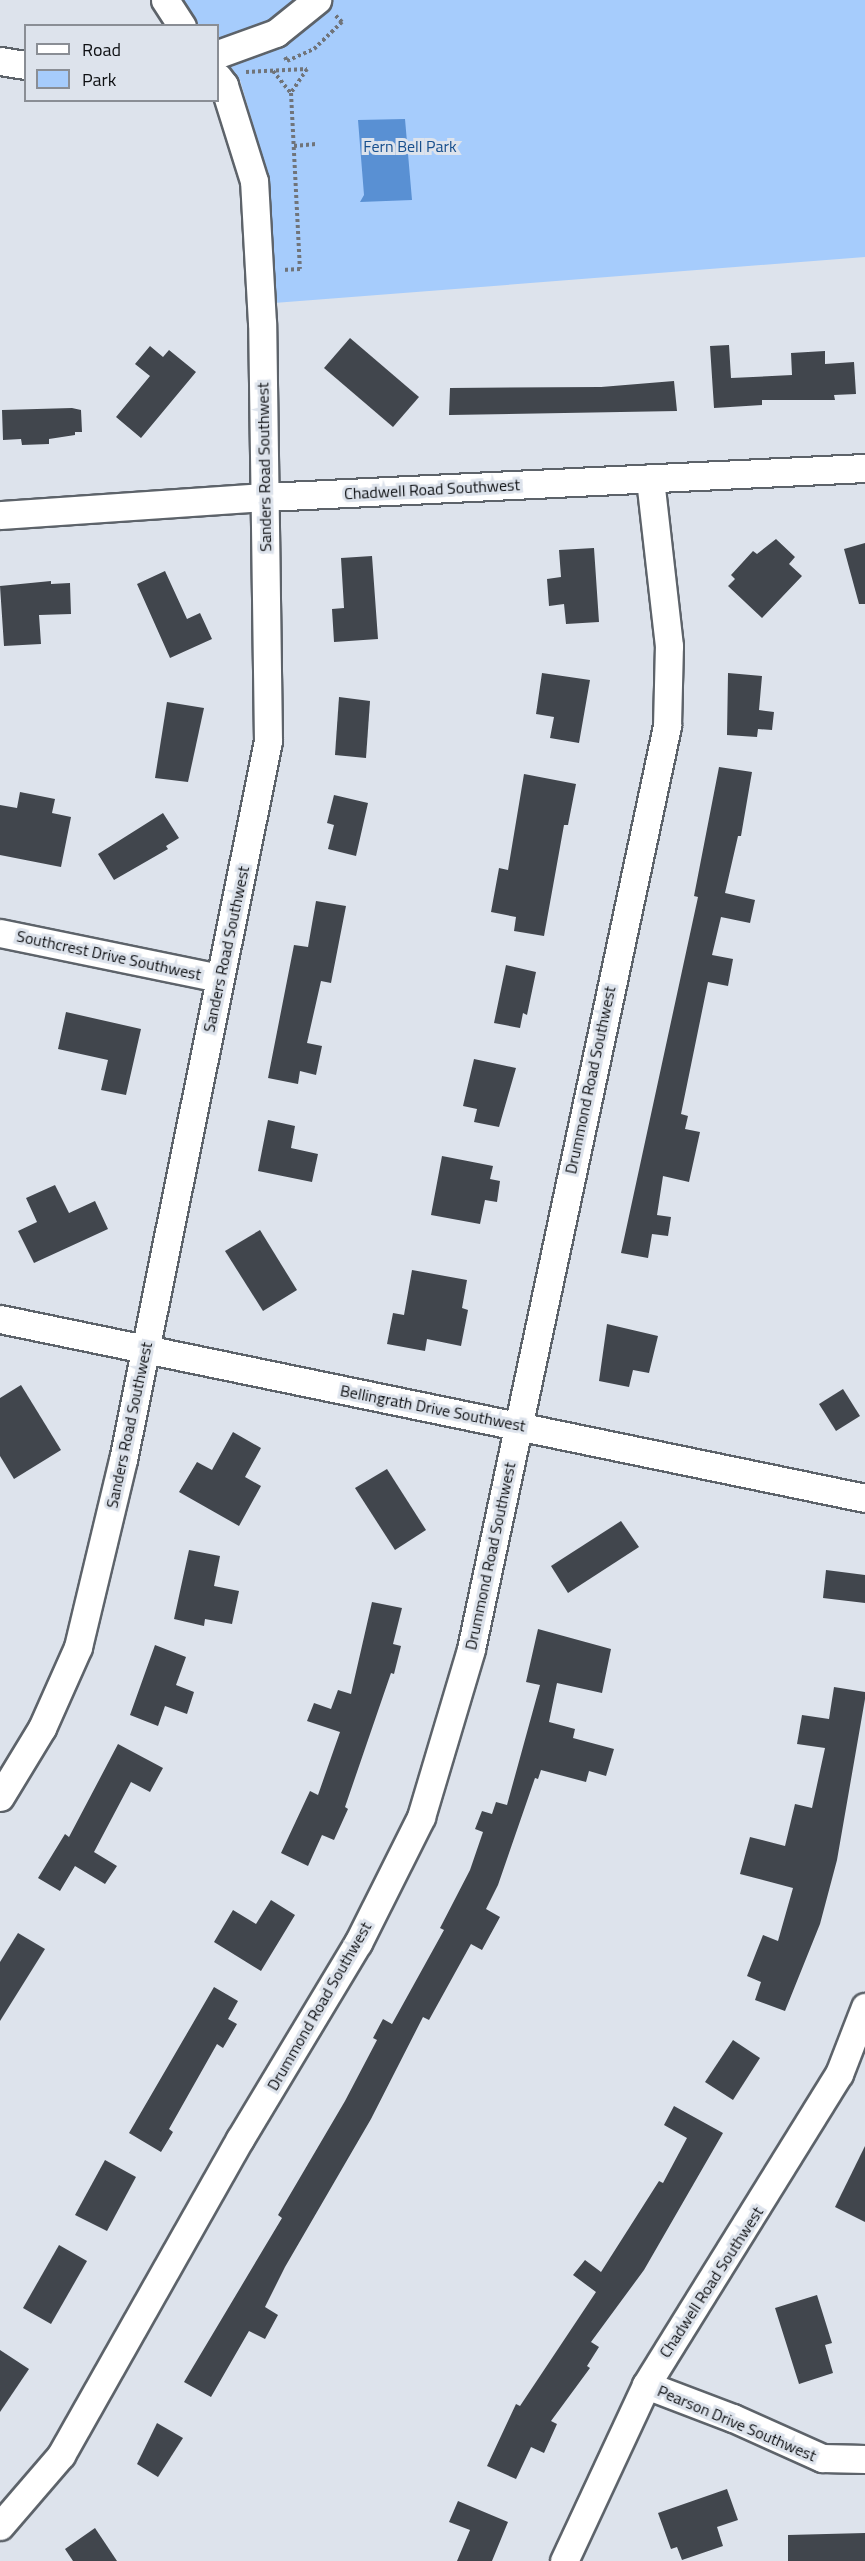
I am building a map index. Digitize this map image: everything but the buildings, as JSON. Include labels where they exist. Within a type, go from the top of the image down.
[{"type":"street","points":[[165,0],[181,24]]},
{"type":"street","points":[[219,54],[276,33],[317,0]]},
{"type":"street","points":[[0,61],[24,65]]},
{"type":"street","name":"Sanders Road Southwest","points":[[0,1797],[42,1728],[78,1647],[145,1350],[268,741],[265,497],[254,181],[224,85],[219,78]]},
{"type":"street","name":"Chadwell Road Southwest","points":[[0,515],[265,497],[865,468]]},
{"type":"street","name":"Drummond Road Southwest","points":[[0,2526],[61,2455],[240,2139],[358,1943],[421,1817],[471,1649],[667,726],[669,646],[650,478]]},
{"type":"street","name":"Southcrest Drive Southwest","points":[[0,933],[219,978]]},
{"type":"street","name":"Bellingrath Drive Southwest","points":[[0,1319],[865,1498]]},
{"type":"street","name":"Chadwell Road Southwest","points":[[564,2561],[645,2385],[839,2074],[865,2007]]},
{"type":"street","name":"Pearson Drive Southwest","points":[[645,2385],[733,2418],[822,2458],[865,2459]]},
{"type":"path","points":[[273,71],[291,93]]},
{"type":"path","points":[[294,146],[316,144]]},
{"type":"green space","name":"Fern Bell Park","points":[[180,0],[865,0],[865,257],[274,303],[263,158],[240,80],[219,51],[219,24],[198,24]]},
{"type":"shaded area","points":[[405,119],[412,200],[360,202],[364,195],[358,120]]}]
